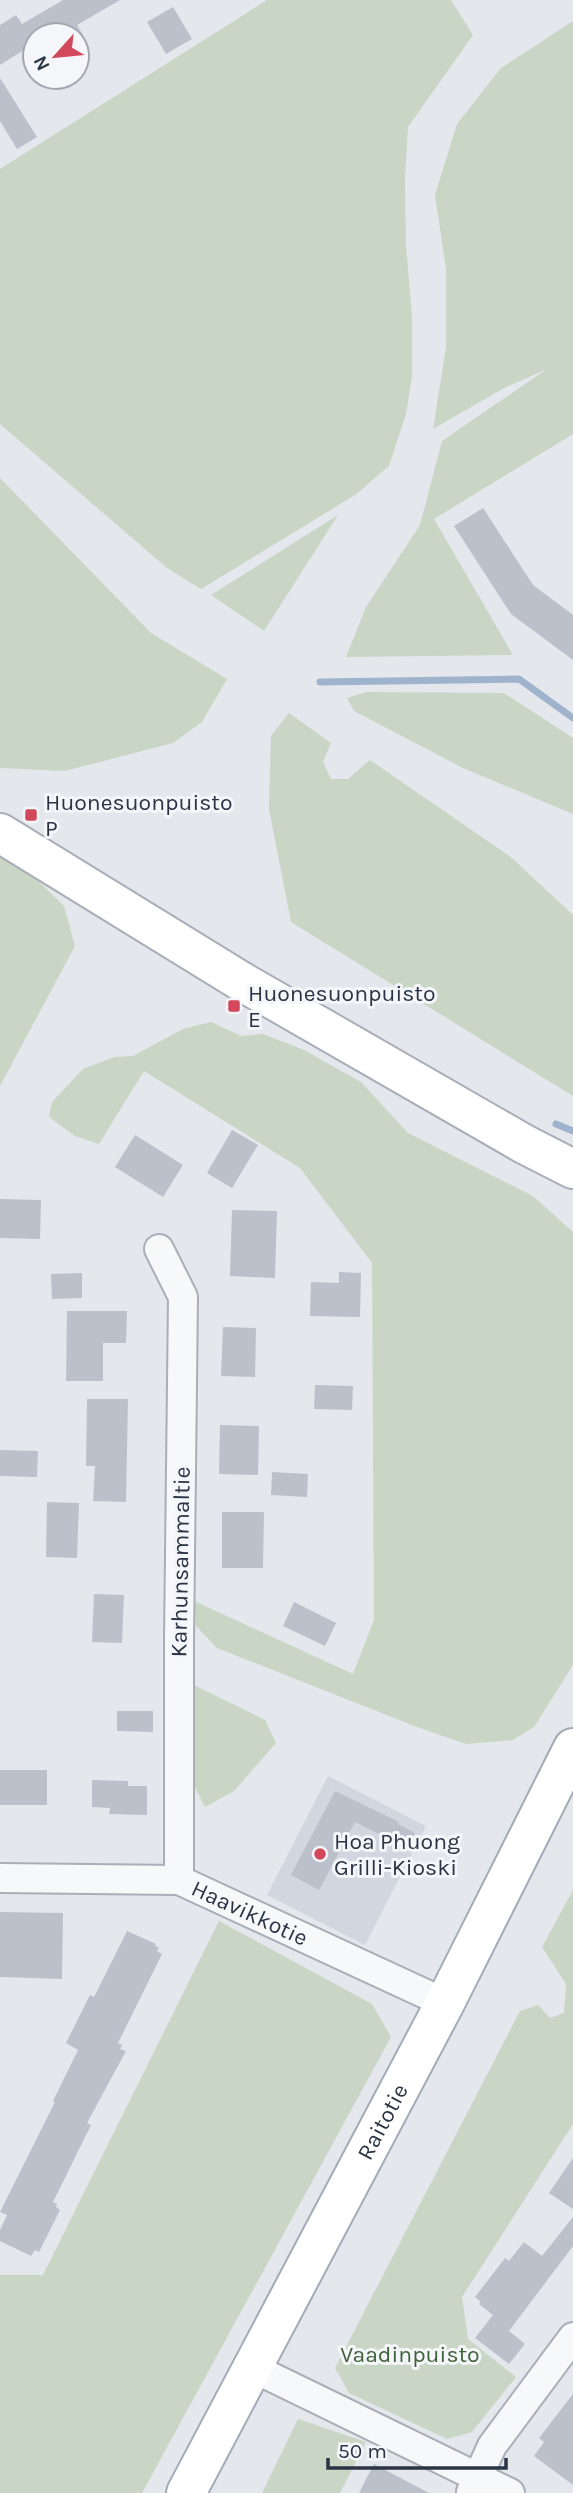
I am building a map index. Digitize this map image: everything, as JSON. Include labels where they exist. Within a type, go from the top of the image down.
[{"type":"main road","points":[[0,833],[239,980],[524,1144],[573,1169]]},
{"type":"main road","name":"Raitotie","points":[[186,2493],[445,2003],[573,1748]]},
{"type":"street","name":"Karhunsammaltie","points":[[159,1249],[183,1297],[178,1642],[179,1880]]},
{"type":"street","name":"Haavikkotie","points":[[0,1878],[179,1880],[445,2003]]},
{"type":"street","points":[[475,2485],[492,2446],[573,2337]]},
{"type":"street","points":[[253,2368],[475,2485],[510,2493]]},
{"type":"shaded area","points":[[328,1776],[426,1826],[365,1945],[267,1895]]},
{"type":"green space","points":[[267,0],[451,0],[473,35],[408,127],[405,180],[406,245],[412,316],[412,377],[406,414],[389,466],[355,495],[201,589],[167,568],[0,424],[0,169]]},
{"type":"green space","points":[[573,21],[573,434],[434,519],[513,655],[346,657],[366,607],[420,525],[442,441],[547,369],[504,388],[433,429],[446,347],[446,269],[435,195],[457,124],[501,68]]},
{"type":"green space","points":[[0,478],[151,633],[227,679],[202,722],[173,743],[65,771],[0,768]]},
{"type":"green space","points":[[338,515],[264,631],[211,595]]},
{"type":"green space","points":[[366,692],[504,693],[573,738],[573,814],[463,768],[354,711],[347,698]]},
{"type":"green space","points":[[289,713],[331,743],[323,762],[331,779],[348,779],[370,760],[512,858],[573,915],[573,1096],[291,922],[269,809],[271,736]]},
{"type":"green space","points":[[0,856],[34,877],[64,906],[75,946],[0,1086]]},
{"type":"green space","points":[[211,1022],[241,1036],[263,1034],[304,1050],[361,1082],[408,1133],[533,1196],[573,1232],[573,1665],[534,1727],[513,1740],[466,1744],[417,1727],[217,1648],[196,1626],[194,1601],[353,1674],[374,1620],[372,1263],[300,1168],[144,1071],[99,1144],[75,1136],[49,1117],[52,1102],[83,1069],[114,1057],[133,1056],[183,1029]]},
{"type":"green space","points":[[194,1685],[265,1720],[276,1743],[234,1791],[205,1807],[192,1782]]},
{"type":"green space","name":"Vaadinpuisto","points":[[573,1890],[573,2124],[462,2297],[468,2339],[516,2377],[472,2432],[447,2439],[349,2393],[335,2368],[520,2011],[538,2005],[550,2018],[564,2013],[566,1984],[542,1947]]},
{"type":"green space","points":[[219,1921],[372,2004],[391,2037],[142,2493],[0,2493],[0,2275],[43,2275]]},
{"type":"green space","points":[[298,2419],[366,2442],[340,2493],[262,2493]]},
{"type":"building","points":[[63,0],[120,0],[84,21],[27,21]]},
{"type":"building","points":[[173,7],[192,39],[166,54],[147,22]]},
{"type":"building","points":[[16,15],[21,22],[21,52],[0,65],[0,25]]},
{"type":"building","points":[[0,78],[37,137],[17,149],[0,121]]},
{"type":"building","points":[[483,508],[533,585],[573,615],[573,660],[511,614],[454,526]]},
{"type":"building","points":[[232,1130],[258,1145],[232,1188],[207,1173]]},
{"type":"building","points":[[135,1135],[183,1165],[163,1197],[115,1167]]},
{"type":"building","points":[[0,1199],[41,1200],[40,1239],[0,1238]]},
{"type":"building","points":[[232,1210],[277,1211],[275,1278],[230,1276]]},
{"type":"building","points":[[339,1272],[361,1273],[360,1317],[310,1316],[311,1282],[339,1283]]},
{"type":"building","points":[[82,1273],[82,1298],[52,1299],[51,1274]]},
{"type":"building","points":[[67,1311],[127,1311],[126,1343],[103,1343],[103,1381],[66,1381]]},
{"type":"building","points":[[223,1327],[256,1328],[255,1377],[221,1376]]},
{"type":"building","points":[[315,1385],[353,1386],[352,1410],[314,1409]]},
{"type":"building","points":[[87,1399],[128,1399],[126,1502],[93,1501],[95,1466],[86,1466]]},
{"type":"building","points":[[220,1425],[259,1426],[258,1475],[219,1474]]},
{"type":"building","points":[[0,1450],[38,1451],[37,1477],[0,1476]]},
{"type":"building","points":[[272,1472],[308,1474],[307,1497],[271,1495]]},
{"type":"building","points":[[47,1502],[79,1503],[77,1558],[46,1557]]},
{"type":"building","points":[[222,1512],[264,1512],[263,1568],[222,1568]]},
{"type":"building","points":[[94,1594],[124,1595],[122,1643],[92,1642]]},
{"type":"building","points":[[294,1602],[336,1623],[325,1646],[283,1626]]},
{"type":"building","points":[[117,1711],[153,1711],[153,1732],[117,1731]]},
{"type":"building","points":[[0,1770],[47,1770],[47,1805],[0,1805]]},
{"type":"building","points":[[92,1780],[128,1781],[128,1786],[147,1786],[147,1815],[109,1814],[110,1808],[92,1807]]},
{"type":"building","name":"Hoa Phuong Grilli-Kioski","points":[[335,1791],[399,1822],[398,1824],[415,1833],[407,1848],[355,1822],[319,1890],[291,1875]]},
{"type":"building","points":[[0,1912],[63,1913],[62,1979],[0,1977]]},
{"type":"building","points":[[127,1931],[156,1944],[155,1946],[159,1947],[157,1951],[162,1954],[118,2043],[122,2045],[120,2049],[126,2051],[87,2123],[91,2125],[53,2202],[60,2210],[39,2252],[35,2250],[31,2256],[0,2241],[0,2230],[7,2215],[0,2212],[78,2050],[66,2043],[90,1995],[94,1997]]},
{"type":"building","points":[[573,2158],[573,2209],[549,2193]]},
{"type":"building","points":[[573,2217],[573,2246],[509,2331],[525,2344],[509,2364],[475,2338],[493,2315],[479,2304],[481,2302],[475,2297],[505,2258],[509,2261],[524,2242],[542,2256]]},
{"type":"building","points":[[573,2394],[573,2485],[534,2456],[544,2442],[539,2438]]},
{"type":"building","points":[[374,2464],[429,2493],[359,2493]]},
{"type":"waterway","points":[[320,682],[519,679],[573,718]]},
{"type":"waterway","points":[[556,1124],[573,1131]]},
{"type":"place","name":"Huonesuonpuisto P","points":[[31,815]]},
{"type":"place","name":"Huonesuonpuisto E","points":[[234,1006]]},
{"type":"place","name":"Hoa Phuong Grilli-Kioski","points":[[320,1854]]}]
